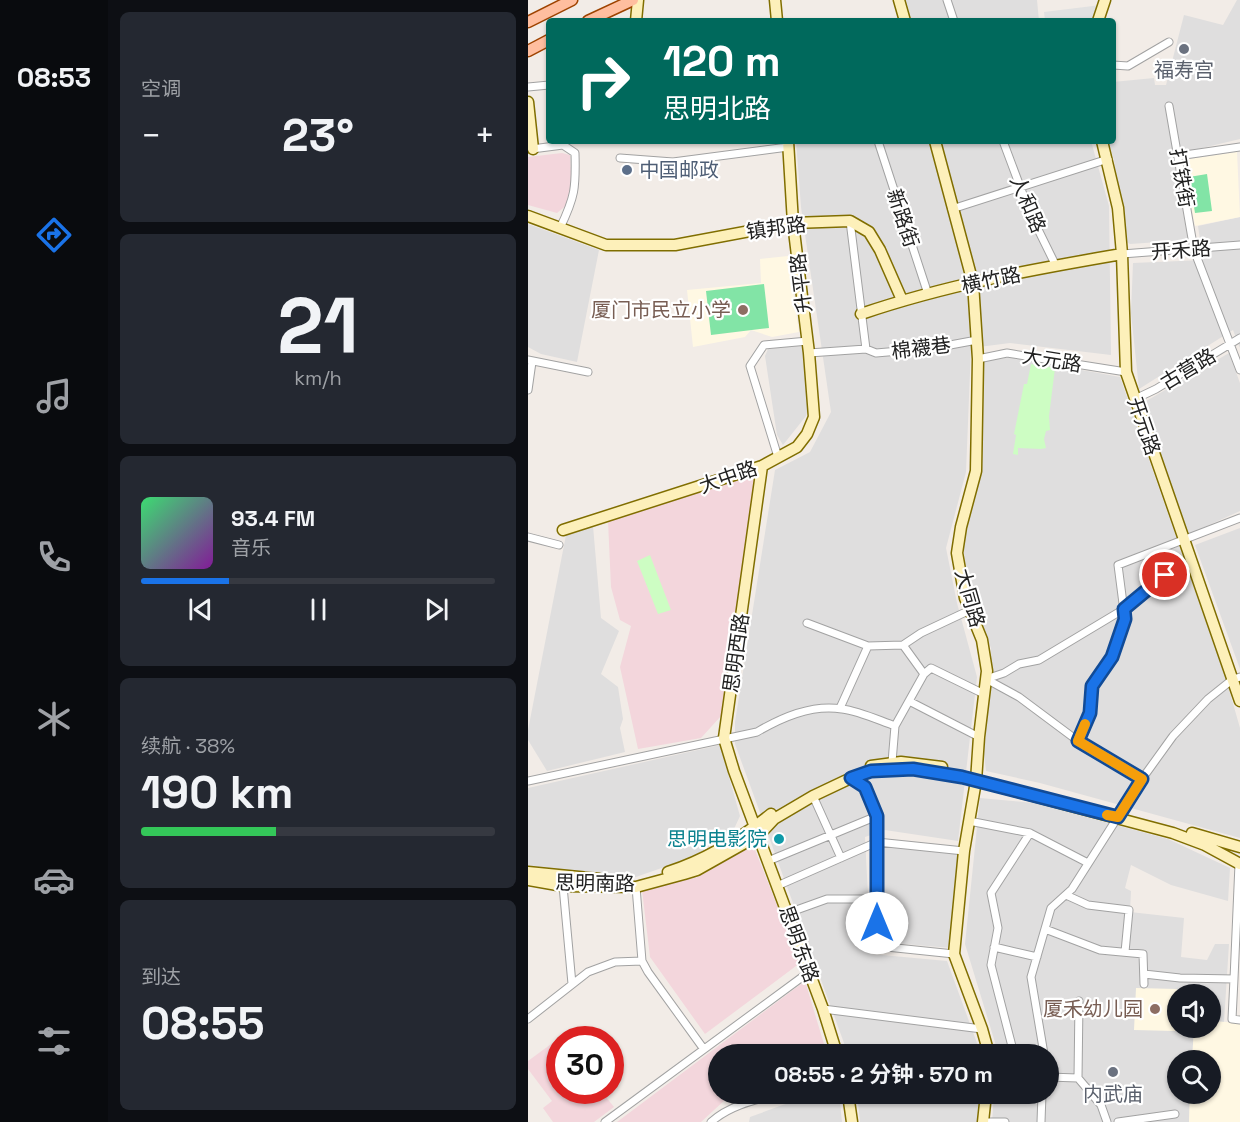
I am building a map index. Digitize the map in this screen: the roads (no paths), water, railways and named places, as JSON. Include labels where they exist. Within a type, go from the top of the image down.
[{"type":"main road","points":[[528,22],[572,0]]},
{"type":"main road","points":[[594,18],[633,0]]},
{"type":"main road","points":[[528,51],[546,42]]},
{"type":"street","points":[[636,18],[638,0]]},
{"type":"street","points":[[775,0],[777,18]]},
{"type":"street","points":[[899,0],[904,18]]},
{"type":"street","points":[[947,0],[953,18]]},
{"type":"street","points":[[1099,18],[1105,0]]},
{"type":"street","points":[[1116,65],[1128,66],[1169,42]]},
{"type":"street","points":[[528,87],[546,85]]},
{"type":"street","points":[[528,102],[531,150],[563,145],[574,153],[576,185],[570,207],[560,228],[528,216]]},
{"type":"street","name":"打铁街","points":[[1169,106],[1194,250],[1240,370]]},
{"type":"street","points":[[620,158],[673,162],[788,144]]},
{"type":"street","name":"升平路","points":[[788,144],[794,223],[809,353]]},
{"type":"street","name":"新路街","points":[[879,144],[928,294]]},
{"type":"street","name":"大同路","points":[[936,144],[973,283],[977,340],[976,471],[961,527],[957,553],[965,598],[982,640],[987,671],[976,778],[964,851],[954,954],[986,1044]]},
{"type":"street","name":"人和路","points":[[1004,144],[1030,213],[1056,266]]},
{"type":"street","name":"开元路","points":[[1103,144],[1118,208],[1126,372],[1184,541],[1236,678],[1240,701]]},
{"type":"street","points":[[1178,156],[1240,147]]},
{"type":"street","points":[[952,209],[1020,185],[1108,159]]},
{"type":"street","points":[[849,221],[869,232],[880,250],[902,300]]},
{"type":"street","points":[[849,221],[867,349]]},
{"type":"street","name":"镇邦路","points":[[560,228],[606,245],[675,245],[794,223],[849,221]]},
{"type":"street","name":"开禾路","points":[[1122,254],[1240,245]]},
{"type":"street","name":"横竹路","points":[[861,314],[902,300],[973,283],[1122,254]]},
{"type":"street","name":"古营路","points":[[1135,399],[1156,389],[1240,338]]},
{"type":"street","name":"棉襪巷","points":[[809,353],[867,349],[876,353],[934,348],[977,340]]},
{"type":"street","points":[[778,457],[750,366],[765,345],[808,341]]},
{"type":"street","name":"大中路","points":[[563,530],[762,466],[797,447],[807,434],[814,417],[809,353]]},
{"type":"street","name":"大元路","points":[[978,359],[1007,353],[1126,372]]},
{"type":"street","points":[[528,390],[530,361],[588,372]]},
{"type":"street","name":"思明西路","points":[[757,831],[724,738],[762,466]]},
{"type":"street","points":[[1078,741],[1090,713],[1092,686],[1112,657],[1125,619],[1118,565],[1240,518]]},
{"type":"street","points":[[528,537],[559,545]]},
{"type":"street","points":[[986,679],[1005,673],[1019,664],[1040,660],[1124,609],[1165,575],[1156,551]]},
{"type":"street","points":[[807,623],[868,645],[903,645],[921,633],[970,610]]},
{"type":"street","points":[[840,708],[868,645]]},
{"type":"street","points":[[903,645],[924,674]]},
{"type":"street","points":[[892,762],[895,726],[924,674],[931,668],[984,694]]},
{"type":"street","points":[[1042,1044],[1031,977],[1051,908],[1072,889],[1142,779],[1173,736],[1208,699],[1236,678]]},
{"type":"street","points":[[986,679],[1019,697],[1078,741],[1142,779]]},
{"type":"street","points":[[909,701],[979,737]]},
{"type":"street","points":[[528,781],[757,732],[776,720],[828,707],[840,708],[895,726]]},
{"type":"street","points":[[757,831],[775,810],[833,779],[877,764],[892,762],[927,764],[1240,847]]},
{"type":"street","points":[[757,831],[813,796],[871,771],[913,769],[976,778]]},
{"type":"street","points":[[851,778],[865,787],[877,816],[877,946],[954,954]]},
{"type":"street","points":[[813,796],[841,858]]},
{"type":"street","points":[[1119,814],[1194,841],[1240,864],[1232,1019],[1240,1020]]},
{"type":"street","points":[[768,861],[877,816]]},
{"type":"street","points":[[969,821],[1029,833],[1088,863]]},
{"type":"street","name":"思明东路","points":[[757,831],[834,1044]]},
{"type":"street","name":"思明南路","points":[[528,872],[567,878],[630,881],[696,863],[757,831]]},
{"type":"street","name":"思明南路","points":[[528,880],[563,886],[636,887],[697,870],[757,831]]},
{"type":"street","points":[[1011,1044],[991,965],[998,928],[991,893],[1029,833]]},
{"type":"street","points":[[777,886],[877,842],[964,851]]},
{"type":"street","points":[[563,886],[572,984]]},
{"type":"street","points":[[636,887],[642,961],[703,1048]]},
{"type":"street","points":[[1066,895],[1088,904],[1129,910],[1125,952]]},
{"type":"street","points":[[788,913],[827,899],[877,899]]},
{"type":"street","points":[[1045,929],[1100,950],[1143,954],[1144,984]]},
{"type":"street","points":[[994,947],[1037,957]]},
{"type":"street","points":[[528,1019],[588,972],[615,962],[642,961]]},
{"type":"street","points":[[605,1122],[809,972]]},
{"type":"street","points":[[1144,974],[1180,978],[1234,979]]},
{"type":"street","points":[[1079,1001],[1078,1078],[1101,1105],[1107,1122]]},
{"type":"street","points":[[823,1009],[982,1029]]},
{"type":"street","points":[[1059,1077],[1078,1078]]},
{"type":"street","points":[[711,1122],[720,1114],[742,1104]]},
{"type":"street","points":[[849,1104],[852,1122]]},
{"type":"street","points":[[985,1104],[983,1122],[1005,1122]]},
{"type":"street","points":[[1041,1122],[1042,1104]]},
{"type":"street","points":[[1118,1122],[1175,1114]]},
{"type":"place","name":"福寿宫","points":[[1184,49]]},
{"type":"place","name":"中国邮政","points":[[627,170]]},
{"type":"place","name":"厦门市民立小学","points":[[743,310]]},
{"type":"place","name":"思明电影院","points":[[779,839]]},
{"type":"place","name":"厦禾幼儿园","points":[[1155,1009]]},
{"type":"place","name":"内武庙","points":[[1113,1072]]}]
